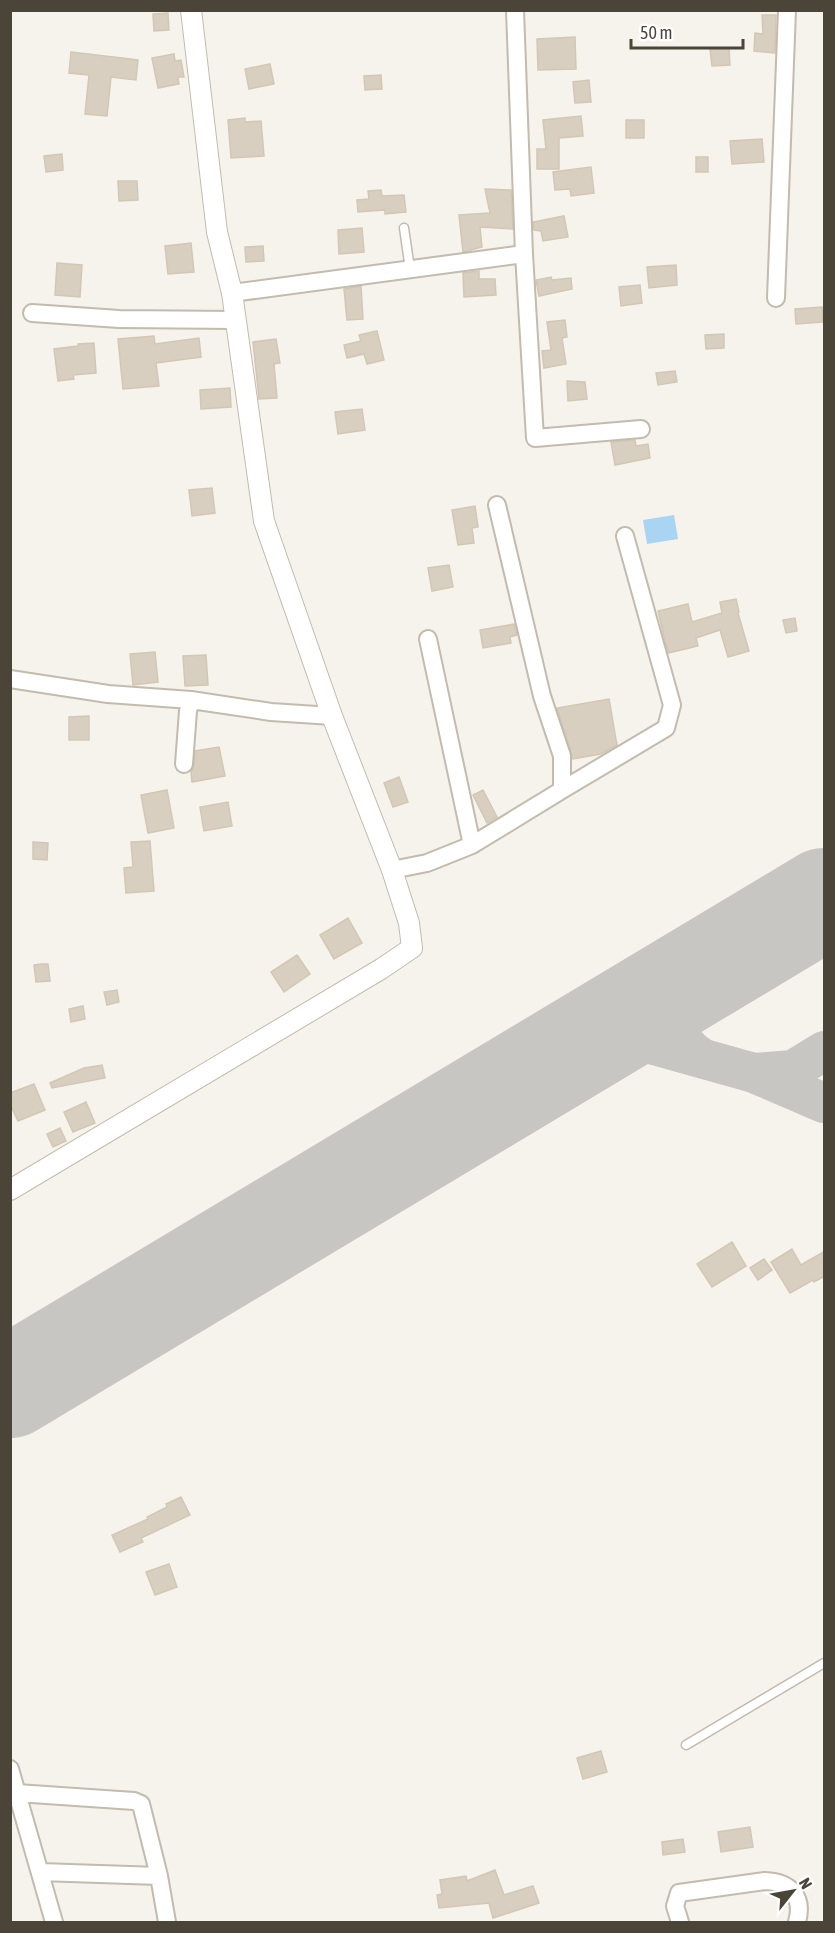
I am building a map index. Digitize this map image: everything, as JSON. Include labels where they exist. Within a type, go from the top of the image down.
[{"type":"street","points":[[10,1190],[412,948],[409,923],[392,870],[332,716],[264,520],[232,293],[217,232],[191,10]]},
{"type":"street","points":[[515,10],[524,254],[535,438],[641,429]]},
{"type":"street","points":[[776,298],[787,10]]},
{"type":"street","points":[[232,293],[524,254]]},
{"type":"street","points":[[32,313],[119,319],[235,320]]},
{"type":"street","points":[[496,505],[542,696],[562,756],[562,790]]},
{"type":"street","points":[[392,870],[427,863],[472,845],[666,728],[672,705],[625,536]]},
{"type":"street","points":[[428,639],[472,845]]},
{"type":"street","points":[[10,679],[108,694],[191,700],[271,712],[332,716]]},
{"type":"street","points":[[184,764],[191,700]]},
{"type":"street","points":[[10,1769],[54,1923]]},
{"type":"street","points":[[17,1793],[134,1801],[141,1804],[159,1875],[167,1923]]},
{"type":"street","points":[[40,1872],[159,1875]]},
{"type":"street","points":[[680,1923],[675,1906],[679,1893],[765,1881],[778,1881],[787,1885],[797,1896],[801,1911],[797,1923]]},
{"type":"lane","points":[[404,228],[410,269]]},
{"type":"lane","points":[[686,1744],[825,1663]]},
{"type":"water","points":[[674,515],[678,539],[647,544],[643,520]]},
{"type":"building","points":[[168,13],[169,30],[154,31],[153,14]]},
{"type":"building","points":[[762,15],[776,15],[775,53],[754,51],[755,33],[763,34]]},
{"type":"building","points":[[575,37],[576,69],[538,70],[537,39]]},
{"type":"building","points":[[729,48],[730,65],[712,66],[710,49]]},
{"type":"building","points":[[71,52],[138,60],[136,80],[111,77],[107,116],[85,114],[89,75],[69,73]]},
{"type":"building","points":[[174,54],[175,61],[181,60],[184,77],[178,77],[179,84],[158,88],[152,58]]},
{"type":"building","points":[[270,64],[274,84],[249,89],[245,69]]},
{"type":"building","points":[[381,75],[382,89],[365,90],[364,76]]},
{"type":"building","points":[[589,80],[591,102],[575,103],[573,82]]},
{"type":"building","points":[[581,116],[583,136],[559,138],[559,169],[537,169],[537,149],[546,149],[543,120]]},
{"type":"building","points":[[245,118],[245,122],[261,121],[264,156],[231,158],[228,120]]},
{"type":"building","points":[[626,120],[644,120],[644,138],[626,138]]},
{"type":"building","points":[[762,139],[764,162],[732,164],[730,141]]},
{"type":"building","points":[[62,154],[63,170],[46,172],[44,156]]},
{"type":"building","points":[[696,157],[708,157],[708,172],[696,172]]},
{"type":"building","points":[[591,167],[594,193],[571,196],[570,189],[555,190],[553,172]]},
{"type":"building","points":[[118,181],[137,181],[138,200],[119,201]]},
{"type":"building","points":[[485,189],[511,190],[513,229],[480,227],[482,247],[463,252],[459,215],[490,213]]},
{"type":"building","points":[[381,190],[382,196],[404,195],[406,212],[385,214],[385,210],[358,212],[357,200],[369,199],[368,191]]},
{"type":"building","points":[[564,216],[568,237],[543,241],[541,231],[534,230],[533,222]]},
{"type":"building","points":[[362,228],[364,252],[339,254],[338,230]]},
{"type":"building","points":[[191,243],[194,272],[168,274],[165,246]]},
{"type":"building","points":[[263,246],[264,261],[246,262],[245,247]]},
{"type":"building","points":[[57,263],[82,265],[80,297],[55,295]]},
{"type":"building","points":[[676,265],[677,285],[649,288],[647,267]]},
{"type":"building","points":[[479,271],[479,279],[495,279],[496,295],[464,297],[463,273]]},
{"type":"building","points":[[551,277],[552,280],[571,278],[572,289],[539,296],[536,280]]},
{"type":"building","points":[[640,285],[642,303],[621,306],[619,287]]},
{"type":"building","points":[[361,286],[363,319],[347,320],[344,289]]},
{"type":"building","points":[[822,307],[823,322],[796,324],[795,309]]},
{"type":"building","points":[[565,320],[567,337],[562,338],[566,364],[544,368],[542,351],[551,350],[547,322]]},
{"type":"building","points":[[377,331],[384,360],[367,364],[364,354],[347,358],[344,345],[361,341],[359,335]]},
{"type":"building","points":[[724,334],[724,348],[706,349],[705,335]]},
{"type":"building","points":[[154,336],[155,344],[199,338],[201,357],[156,363],[159,386],[123,389],[118,339]]},
{"type":"building","points":[[276,339],[280,363],[274,364],[277,398],[259,399],[253,342]]},
{"type":"building","points":[[94,343],[96,373],[73,375],[74,379],[58,381],[54,349]]},
{"type":"building","points":[[675,371],[677,382],[658,385],[656,373]]},
{"type":"building","points":[[567,381],[585,382],[587,399],[568,401]]},
{"type":"building","points":[[230,388],[231,407],[201,409],[200,390]]},
{"type":"building","points":[[362,409],[365,430],[338,434],[335,412]]},
{"type":"building","points":[[635,440],[636,446],[648,444],[650,458],[615,465],[611,442]]},
{"type":"building","points":[[212,488],[215,513],[192,516],[189,490]]},
{"type":"building","points":[[475,506],[478,527],[472,528],[474,543],[458,545],[452,510]]},
{"type":"building","points":[[449,565],[453,587],[432,591],[428,568]]},
{"type":"building","points":[[736,599],[749,651],[728,657],[720,630],[696,638],[698,646],[668,653],[658,611],[688,604],[692,622],[722,613],[720,602]]},
{"type":"building","points":[[795,618],[797,631],[786,633],[783,620]]},
{"type":"building","points":[[514,624],[517,635],[510,637],[511,643],[483,648],[480,630]]},
{"type":"building","points":[[155,652],[158,682],[133,685],[130,654]]},
{"type":"building","points":[[206,655],[208,685],[185,686],[183,656]]},
{"type":"building","points":[[609,699],[617,745],[601,754],[573,759],[557,708]]},
{"type":"building","points":[[89,716],[89,740],[69,740],[69,717]]},
{"type":"building","points":[[219,747],[225,776],[192,782],[191,772],[195,751]]},
{"type":"building","points":[[399,777],[408,802],[393,807],[384,783]]},
{"type":"building","points":[[167,790],[174,828],[148,833],[141,795]]},
{"type":"building","points":[[483,790],[497,817],[487,823],[473,795]]},
{"type":"building","points":[[228,802],[232,826],[204,831],[200,807]]},
{"type":"building","points":[[150,841],[154,891],[126,893],[124,868],[133,867],[131,842]]},
{"type":"building","points":[[33,842],[48,843],[47,860],[33,859]]},
{"type":"building","points":[[348,918],[362,943],[334,959],[320,935]]},
{"type":"building","points":[[297,955],[310,974],[284,992],[271,972]]},
{"type":"building","points":[[48,964],[50,981],[36,982],[34,965]]},
{"type":"building","points":[[117,990],[119,1002],[107,1005],[104,992]]},
{"type":"building","points":[[83,1006],[85,1019],[71,1022],[69,1009]]},
{"type":"building","points":[[102,1065],[105,1078],[52,1088],[50,1083],[84,1068]]},
{"type":"building","points":[[34,1084],[45,1110],[18,1121],[10,1104],[10,1093]]},
{"type":"building","points":[[86,1102],[95,1123],[73,1132],[64,1112]]},
{"type":"building","points":[[60,1128],[66,1141],[53,1147],[47,1134]]},
{"type":"building","points":[[732,1242],[746,1266],[712,1287],[697,1264]]},
{"type":"building","points":[[792,1249],[801,1265],[825,1251],[825,1276],[790,1293],[771,1262]]},
{"type":"building","points":[[764,1259],[772,1270],[758,1280],[750,1268]]},
{"type":"building","points":[[181,1497],[190,1515],[141,1538],[143,1542],[120,1552],[112,1535],[148,1519],[147,1517],[167,1507],[166,1504]]},
{"type":"building","points":[[169,1564],[177,1587],[155,1595],[146,1572]]},
{"type":"building","points":[[601,1751],[607,1772],[583,1779],[577,1758]]},
{"type":"building","points":[[750,1827],[753,1847],[721,1852],[718,1832]]},
{"type":"building","points":[[683,1839],[685,1852],[663,1855],[662,1842]]},
{"type":"building","points":[[495,1870],[504,1895],[533,1886],[539,1903],[493,1918],[489,1903],[439,1908],[437,1895],[442,1894],[440,1880],[466,1876],[467,1881]]},
{"type":"taxiway","points":[[704,1059],[692,1051],[682,1039],[675,1018],[674,1003],[684,987],[723,960]]},
{"type":"taxiway","points":[[604,1031],[754,1073],[824,1103]]},
{"type":"taxiway","points":[[754,1073],[793,1070],[824,1051]]},
{"type":"runway","points":[[10,1387],[824,899]]}]
